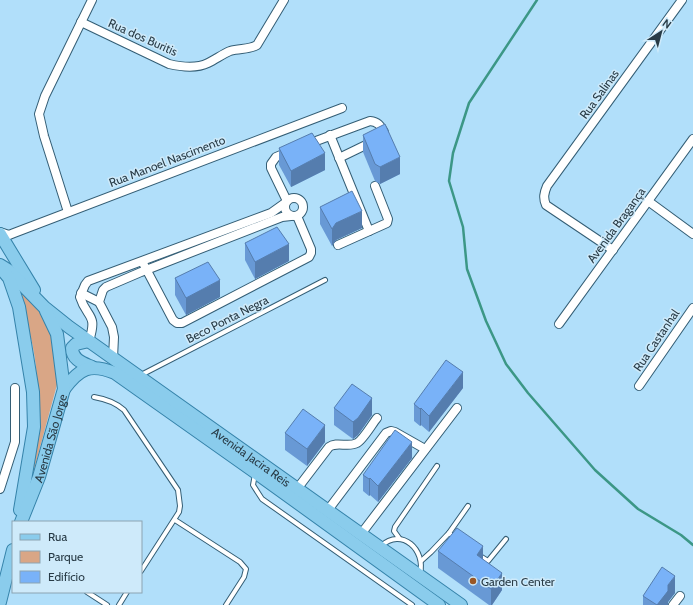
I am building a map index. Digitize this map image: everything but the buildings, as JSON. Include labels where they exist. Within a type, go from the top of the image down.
[{"type":"main road","name":"Avenida São Jorge","points":[[0,233],[44,307],[57,334],[64,389],[39,477],[20,521]]},
{"type":"main road","name":"Avenida São Jorge","points":[[0,266],[8,270],[44,307]]},
{"type":"main road","points":[[0,266],[9,278],[19,307],[33,392],[34,427],[20,521]]},
{"type":"main road","name":"Avenida Jacira Reis","points":[[44,307],[68,327],[461,605]]},
{"type":"main road","name":"Avenida Jacira Reis","points":[[89,341],[76,344],[72,348],[73,357],[92,367],[106,370],[124,380],[255,472],[439,605]]},
{"type":"main road","points":[[64,389],[75,376],[92,367]]},
{"type":"main road","points":[[0,602],[12,554]]},
{"type":"street","points":[[68,212],[44,136],[39,114],[45,96],[92,0]]},
{"type":"street","name":"Rua dos Buritis","points":[[81,22],[169,64],[183,67],[196,67],[206,64],[229,52],[252,48],[257,45],[284,0]]},
{"type":"street","name":"Rua Salinas","points":[[613,250],[546,205],[544,193],[547,186],[682,0]]},
{"type":"street","name":"Rua Manoel Nascimento","points":[[0,233],[14,233],[342,108]]},
{"type":"street","points":[[142,261],[173,320],[176,323],[182,323],[309,257],[311,249],[294,216],[285,210],[286,202],[271,168],[271,164],[276,157],[330,135],[370,121],[376,121],[379,123],[384,132],[380,138],[339,158]]},
{"type":"street","points":[[330,135],[369,231]]},
{"type":"street","name":"Avenida Bragança","points":[[560,324],[693,139]]},
{"type":"street","points":[[338,244],[388,222],[375,186]]},
{"type":"street","points":[[89,341],[93,322],[80,297],[88,281],[271,213],[289,198],[295,197],[301,200],[304,206],[300,214],[282,217],[106,287],[103,290],[99,302]]},
{"type":"street","points":[[648,201],[693,234]]},
{"type":"street","points":[[81,293],[99,302],[112,327],[114,337],[113,358]]},
{"type":"street","name":"Rua Castanhal","points":[[639,386],[693,308]]},
{"type":"street","points":[[0,489],[15,442],[15,388]]},
{"type":"street","points":[[360,534],[457,408]]},
{"type":"street","points":[[297,488],[329,447],[332,445],[353,445],[358,443],[377,418]]},
{"type":"street","points":[[328,510],[386,433],[391,431],[395,432],[425,449]]},
{"type":"street","points":[[673,605],[680,596]]},
{"type":"lane","name":"Beco Ponta Negra","points":[[138,376],[325,280]]},
{"type":"lane","points":[[94,397],[109,400],[124,410],[178,490],[180,506],[179,512],[142,570]]},
{"type":"lane","points":[[420,576],[422,568],[418,552],[413,546],[399,538],[394,530],[437,466]]},
{"type":"lane","name":"Avenida Jacira Reis","points":[[255,472],[253,486],[262,499],[412,605]]},
{"type":"lane","points":[[421,561],[448,533],[468,506]]},
{"type":"lane","points":[[175,520],[240,562],[246,569],[244,577],[226,605]]},
{"type":"lane","points":[[448,533],[460,541]]},
{"type":"lane","points":[[379,547],[392,538],[399,538]]},
{"type":"lane","points":[[475,552],[488,561],[506,539]]},
{"type":"lane","points":[[89,593],[107,605]]},
{"type":"lane","points":[[119,605],[126,593]]},
{"type":"green space","points":[[10,276],[38,306],[51,335],[58,381],[29,488],[36,412],[36,367],[35,356],[26,321]]},
{"type":"waterway","points":[[537,0],[469,103],[453,153],[449,181],[463,227],[467,269],[486,321],[506,364],[528,393],[595,470],[638,509],[681,535],[693,545]]},
{"type":"place","name":"Garden Center","points":[[473,581]]}]
